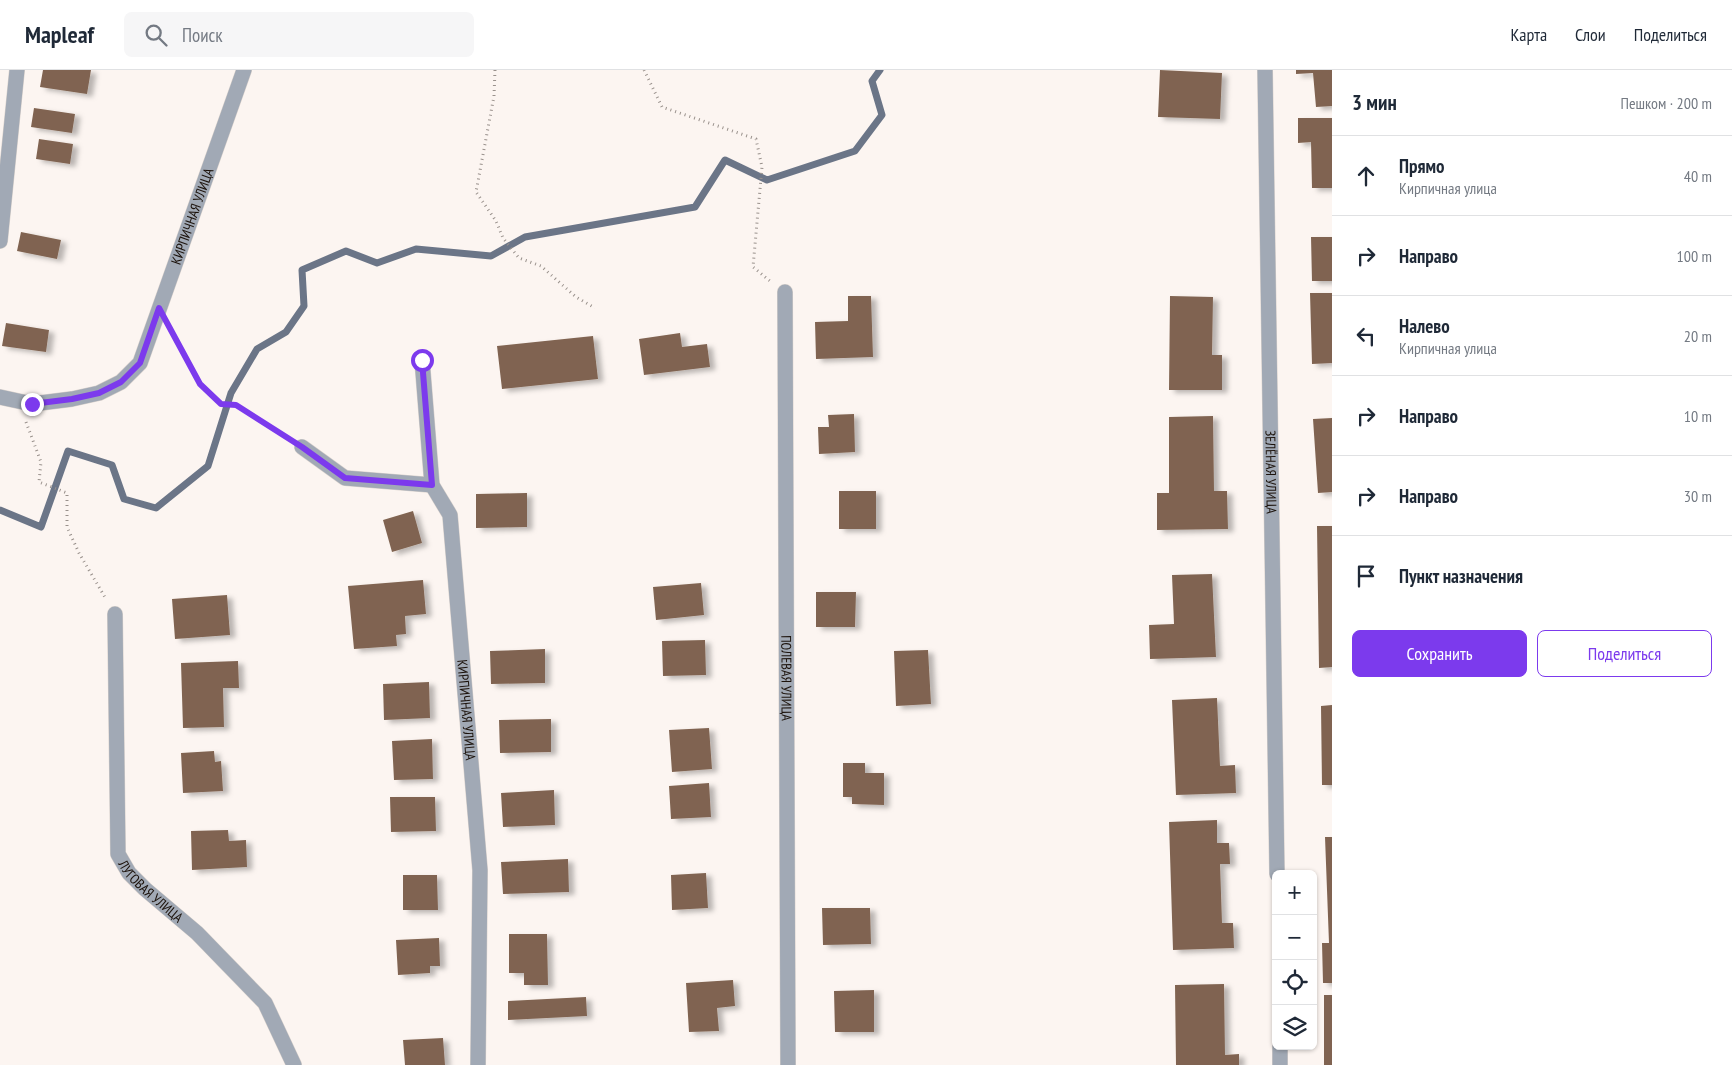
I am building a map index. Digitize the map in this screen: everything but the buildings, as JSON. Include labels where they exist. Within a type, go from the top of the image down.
[{"type":"street","points":[[0,240],[17,70]]},
{"type":"street","name":"КИРПИЧНАЯ УЛИЦА","points":[[18,401],[32,404],[72,399],[99,393],[121,382],[140,363],[244,70]]},
{"type":"street","name":"ЗЕЛЁНАЯ УЛИЦА","points":[[1265,70],[1277,870]]},
{"type":"street","name":"ПОЛЕВАЯ УЛИЦА","points":[[784,292],[788,1065]]},
{"type":"street","name":"КИРПИЧНАЯ УЛИЦА","points":[[422,360],[432,485],[450,515],[480,870],[478,1065]]},
{"type":"street","points":[[0,397],[18,401]]},
{"type":"street","points":[[302,447],[345,478],[432,485]]},
{"type":"street","name":"ЛУГОВАЯ УЛИЦА","points":[[115,614],[118,854],[129,873],[197,933],[265,1003],[294,1065]]},
{"type":"street","points":[[1280,1050],[1280,1065]]},
{"type":"path","points":[[495,70],[494,96],[476,192],[496,221],[503,238],[519,258],[540,266],[576,297],[595,308]]},
{"type":"path","points":[[644,70],[662,107],[756,139],[762,167],[753,267],[784,292]]},
{"type":"path","points":[[159,308],[200,384],[221,404],[236,405],[302,447]]},
{"type":"path","points":[[18,401],[41,462],[39,482],[67,493],[67,527],[79,553],[115,614]]},
{"type":"waterway","points":[[0,510],[41,527],[68,451],[112,465],[124,499],[156,508],[208,466],[231,393],[257,349],[286,332],[304,306],[302,270],[346,251],[377,263],[416,249],[491,256],[525,237],[695,207],[725,160],[767,180],[855,151],[882,115],[872,81],[880,70]]},
{"type":"route","points":[[32,404],[72,399],[99,393],[121,382],[140,363],[159,308],[200,384],[221,404],[236,405],[302,447],[345,478],[432,485],[422,360]]}]
